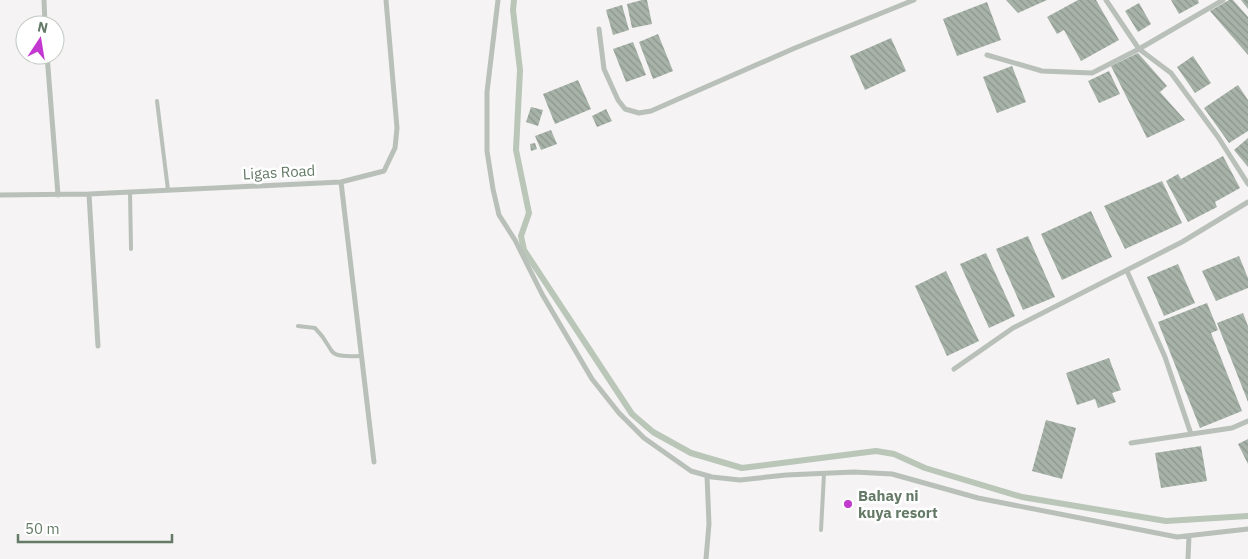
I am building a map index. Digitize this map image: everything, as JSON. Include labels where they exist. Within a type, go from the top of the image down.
[{"type":"street","points":[[44,0],[45,15]]},
{"type":"street","name":"Ligas Road","points":[[0,195],[89,194],[342,182],[384,171],[395,148],[397,128],[386,0]]},
{"type":"street","points":[[498,0],[487,102],[487,152],[499,215],[515,240],[542,294],[592,379],[619,413],[644,438],[691,471],[707,476],[740,480],[786,475],[854,472],[892,474],[978,498],[1177,538],[1248,529]]},
{"type":"street","points":[[599,29],[604,69],[618,100],[625,110],[639,113],[651,111],[795,48],[914,0]]},
{"type":"street","points":[[1106,0],[1139,49],[1171,73],[1218,137],[1248,184]]},
{"type":"street","points":[[987,55],[1042,71],[1066,74],[1092,73],[1139,49],[1223,0]]},
{"type":"street","points":[[48,65],[58,194]]},
{"type":"street","points":[[342,182],[374,462]]},
{"type":"street","points":[[89,194],[98,346]]},
{"type":"street","points":[[954,370],[1013,328],[1182,242],[1248,202]]},
{"type":"street","points":[[1127,271],[1165,357],[1191,434]]},
{"type":"street","points":[[1130,443],[1232,428],[1248,421]]},
{"type":"street","points":[[706,559],[709,524],[707,476]]},
{"type":"street","points":[[1188,559],[1189,536]]},
{"type":"lane","points":[[157,101],[168,190]]},
{"type":"lane","points":[[130,192],[131,249]]},
{"type":"lane","points":[[298,326],[316,328],[326,340],[332,353],[338,356],[361,356]]},
{"type":"lane","points":[[821,530],[824,474]]},
{"type":"building","points":[[647,0],[652,24],[632,28],[627,4]]},
{"type":"building","points":[[1006,0],[1047,0],[1018,13]]},
{"type":"building","points":[[1078,0],[1096,0],[1119,40],[1081,61],[1064,30],[1057,34],[1047,17]]},
{"type":"building","points":[[1171,0],[1198,0],[1199,3],[1179,14]]},
{"type":"building","points":[[1229,0],[1233,0],[1248,17],[1248,55],[1210,11]]},
{"type":"building","points":[[1241,0],[1248,0],[1248,9]]},
{"type":"building","points":[[987,2],[1001,40],[957,56],[943,19]]},
{"type":"building","points":[[1139,3],[1151,24],[1138,32],[1125,11]]},
{"type":"building","points":[[622,5],[629,30],[613,35],[606,10]]},
{"type":"building","points":[[658,34],[673,71],[653,79],[639,42]]},
{"type":"building","points":[[891,38],[906,71],[865,90],[850,56]]},
{"type":"building","points":[[633,42],[646,75],[626,82],[613,49]]},
{"type":"building","points":[[1138,53],[1167,86],[1160,92],[1185,120],[1147,138],[1111,66]]},
{"type":"building","points":[[1193,56],[1211,83],[1195,93],[1177,67]]},
{"type":"building","points":[[1012,66],[1026,102],[997,113],[983,77]]},
{"type":"building","points":[[1109,71],[1120,94],[1099,103],[1088,81]]},
{"type":"building","points":[[578,80],[591,109],[555,124],[543,94]]},
{"type":"building","points":[[1238,85],[1248,100],[1248,131],[1229,143],[1204,108]]},
{"type":"building","points":[[531,107],[543,110],[538,126],[526,122]]},
{"type":"building","points":[[606,109],[612,121],[597,127],[592,116]]},
{"type":"building","points":[[551,130],[557,144],[541,150],[535,136]]},
{"type":"building","points":[[1248,138],[1248,167],[1234,150]]},
{"type":"building","points":[[535,143],[537,149],[531,151],[530,144]]},
{"type":"building","points":[[1223,156],[1240,188],[1215,202],[1217,207],[1188,222],[1166,181],[1178,174],[1181,179]]},
{"type":"building","points":[[1162,181],[1182,223],[1125,249],[1104,206]]},
{"type":"building","points":[[1091,211],[1112,257],[1062,280],[1041,234]]},
{"type":"building","points":[[1028,236],[1055,297],[1023,310],[996,249]]},
{"type":"building","points":[[986,253],[1015,316],[989,328],[960,264]]},
{"type":"building","points":[[1239,256],[1248,278],[1248,288],[1216,301],[1202,271]]},
{"type":"building","points":[[1178,264],[1195,303],[1164,316],[1147,277]]},
{"type":"building","points":[[946,271],[979,341],[947,356],[915,286]]},
{"type":"building","points":[[1207,303],[1218,330],[1211,333],[1242,411],[1200,428],[1158,322]]},
{"type":"building","points":[[1243,313],[1248,326],[1248,402],[1217,323]]},
{"type":"building","points":[[1109,358],[1121,390],[1112,393],[1116,402],[1098,408],[1095,399],[1077,405],[1066,373]]},
{"type":"building","points":[[1046,420],[1076,428],[1062,479],[1032,471]]},
{"type":"building","points":[[1248,439],[1248,464],[1238,444]]},
{"type":"building","points":[[1201,446],[1207,481],[1161,488],[1155,453]]},
{"type":"waterway","points":[[514,0],[513,10],[520,70],[516,150],[529,213],[521,236],[524,250],[632,414],[653,432],[691,453],[742,468],[876,451],[894,454],[925,468],[1022,497],[1166,521],[1248,516]]},
{"type":"place","name":"Bahay ni kuya resort","points":[[848,504]]}]
